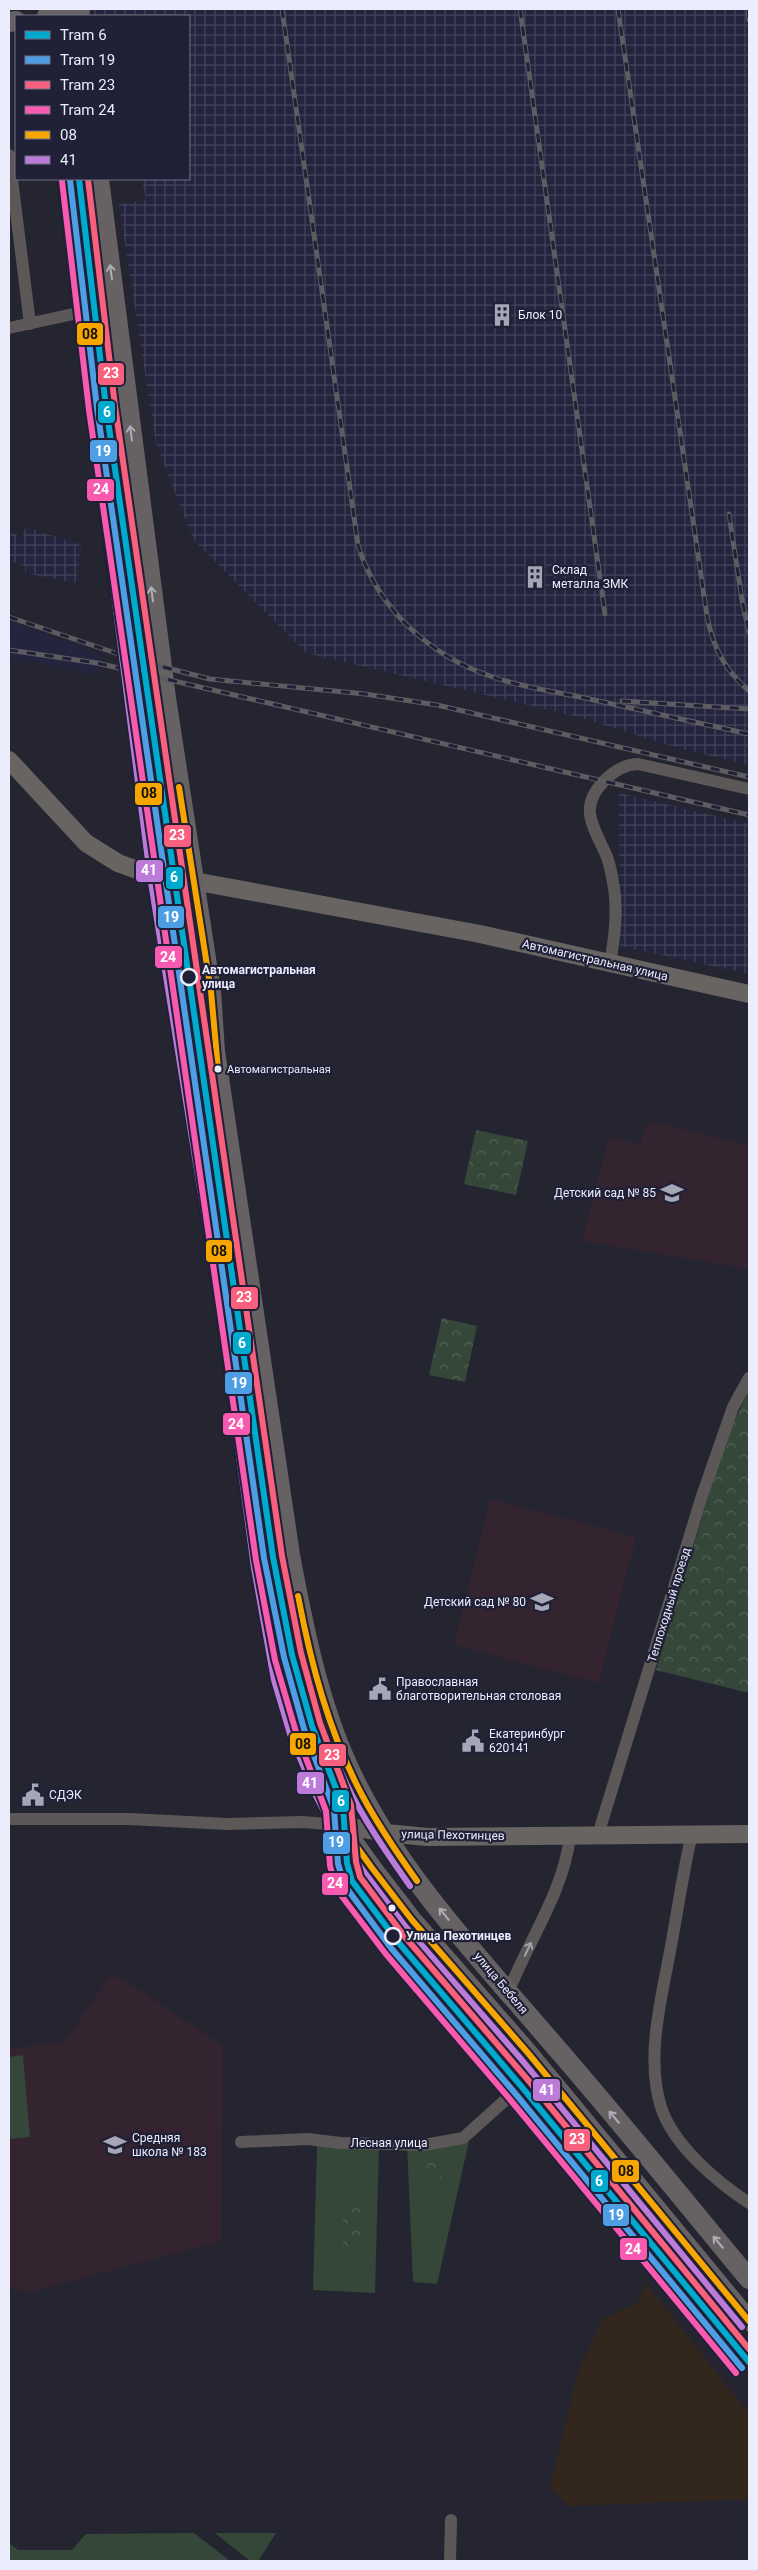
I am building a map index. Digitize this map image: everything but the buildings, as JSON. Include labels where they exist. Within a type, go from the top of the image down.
[{"type":"main road","points":[[57,15],[80,12]]},
{"type":"main road","name":"улица Бебеля","points":[[70,180],[159,875],[229,1313],[263,1566],[283,1678],[298,1732],[323,1791],[341,1825],[412,1920],[540,2069],[749,2321]]},
{"type":"main road","name":"улица Бебеля","points":[[99,180],[158,642],[211,991],[217,1060],[269,1418],[302,1621],[315,1670],[347,1764],[364,1798],[416,1880],[508,1993],[749,2279]]},
{"type":"main road","name":"Автомагистральная улица","points":[[9,760],[86,843],[118,863],[159,875],[480,934],[610,965],[749,994]]},
{"type":"main road","name":"улица Пехотинцев","points":[[341,1825],[352,1825],[386,1833],[427,1836],[570,1837],[749,1834]]},
{"type":"street","points":[[9,156],[30,324]]},
{"type":"street","points":[[9,328],[87,311]]},
{"type":"street","points":[[610,965],[616,909],[614,886],[607,857],[594,828],[589,810],[593,794],[598,787],[616,771],[631,764],[638,764],[749,789]]},
{"type":"street","name":"Теплоходный проезд","points":[[600,1836],[601,1825],[702,1496],[733,1407],[749,1378]]},
{"type":"street","name":"улица Пехотинцев","points":[[9,1819],[130,1819],[218,1823],[302,1822],[341,1825]]},
{"type":"street","points":[[692,1834],[662,1995],[655,2054],[655,2078],[662,2108],[682,2143],[719,2184],[749,2203]]},
{"type":"street","points":[[508,1993],[558,1884],[568,1858],[570,1837]]},
{"type":"street","name":"Лесная улица","points":[[242,2142],[308,2139],[340,2143],[424,2144],[463,2138],[540,2069]]},
{"type":"street","points":[[450,2561],[451,2520]]},
{"type":"shaded area","points":[[93,9],[749,9],[749,765],[682,749],[575,716],[306,653],[193,539],[156,444],[119,204],[146,200],[142,180],[190,180],[190,15],[94,15]]},
{"type":"shaded area","points":[[25,527],[81,545],[76,583],[25,573],[25,566],[9,561],[9,531],[23,539]]},
{"type":"shaded area","points":[[9,621],[101,654],[100,676],[9,657]]},
{"type":"shaded area","points":[[619,793],[749,824],[749,974],[620,946]]},
{"type":"shaded area","name":"Детский сад № 85","points":[[648,1121],[749,1145],[749,1269],[582,1241],[609,1137],[640,1144]]},
{"type":"shaded area","name":"Детский сад № 80","points":[[490,1499],[636,1537],[599,1683],[454,1645]]},
{"type":"shaded area","name":"Средняя школа № 183","points":[[111,1975],[135,1987],[223,2046],[221,2241],[30,2292],[9,2288],[9,2049],[65,2042]]},
{"type":"shaded area","points":[[645,2282],[749,2414],[749,2499],[568,2506],[550,2488],[579,2369],[604,2318],[638,2303]]},
{"type":"green space","points":[[476,1130],[528,1141],[516,1195],[464,1184]]},
{"type":"green space","points":[[442,1318],[477,1326],[465,1382],[429,1375]]},
{"type":"green space","points":[[749,1389],[749,1693],[656,1670],[725,1442]]},
{"type":"green space","points":[[23,2055],[30,2137],[9,2139],[9,2057]]},
{"type":"green space","points":[[469,2141],[437,2284],[413,2282],[407,2144]]},
{"type":"green space","points":[[379,2144],[375,2293],[313,2290],[317,2146]]},
{"type":"green space","points":[[445,2161],[439,2185],[425,2183],[424,2163]]},
{"type":"green space","points":[[343,2205],[364,2205],[364,2247],[343,2246]]},
{"type":"green space","points":[[194,2533],[230,2561],[9,2561],[9,2543],[18,2550],[72,2550],[86,2534]]},
{"type":"green space","points":[[215,2533],[276,2533],[258,2561],[250,2561]]},
{"type":"railway","points":[[282,9],[358,545],[378,589],[392,609],[426,642],[446,656],[490,676],[528,687],[749,734]]},
{"type":"railway","points":[[520,9],[605,614]]},
{"type":"railway","points":[[618,9],[707,616],[721,658],[733,675],[749,691]]},
{"type":"railway","points":[[748,9],[749,20]]},
{"type":"railway","points":[[729,514],[742,600],[749,632]]},
{"type":"railway","points":[[9,617],[136,660],[210,679],[365,694],[437,705],[749,777]]},
{"type":"railway","points":[[9,650],[97,663],[749,815]]},
{"type":"railway","points":[[622,701],[749,709]]},
{"type":"tram line","name":"19","points":[[70,180],[97,408],[264,1558],[284,1657],[304,1729],[334,1809],[338,1864],[345,1886],[391,1948],[514,2092],[742,2368]]},
{"type":"tram line","name":"6","points":[[79,180],[106,407],[273,1557],[292,1655],[312,1726],[343,1807],[347,1863],[352,1881],[398,1942],[521,2086],[749,2362]]},
{"type":"tram line","name":"23","points":[[88,180],[115,406],[282,1556],[301,1653],[320,1723],[351,1805],[356,1862],[360,1877],[405,1937],[528,2080],[749,2349]]},
{"type":"tram line","name":"24","points":[[62,181],[89,410],[256,1560],[275,1660],[296,1732],[326,1811],[330,1866],[337,1890],[385,1953],[508,2097],[736,2373]]},
{"type":"transit line","name":"41","points":[[61,180],[150,876],[220,1314],[254,1568],[274,1680],[290,1734],[315,1794],[333,1829],[405,1926],[521,2059],[742,2327]]},
{"type":"transit line","name":"08","points":[[70,180],[159,875],[229,1313],[263,1566],[283,1678],[298,1732],[323,1791],[341,1825],[372,1868],[412,1920],[528,2053],[749,2321]]},
{"type":"transit line","name":"08","points":[[179,787],[211,991],[218,1069]]},
{"type":"transit line","name":"41","points":[[170,788],[202,992],[209,1070]]},
{"type":"transit line","name":"08","points":[[298,1596],[322,1698],[350,1771],[388,1839],[417,1881]]},
{"type":"transit line","name":"41","points":[[289,1598],[312,1692],[336,1761],[360,1810],[410,1886]]},
{"type":"place","name":"Блок 10","points":[[502,315]]},
{"type":"place","name":"Склад металла ЗМК","points":[[535,577]]},
{"type":"place","name":"Автомагистральная улица","points":[[189,977]]},
{"type":"place","name":"Автомагистральная","points":[[218,1069]]},
{"type":"place","name":"Детский сад № 85","points":[[672,1193]]},
{"type":"place","name":"Детский сад № 80","points":[[542,1602]]},
{"type":"place","name":"Православная благотворительная столовая","points":[[380,1689]]},
{"type":"place","name":"Екатеринбург 620141","points":[[473,1741]]},
{"type":"place","name":"СДЭК","points":[[33,1795]]},
{"type":"place","name":"Улица Пехотинцев","points":[[393,1936]]},
{"type":"place","name":"Средняя школа № 183","points":[[115,2145]]}]
